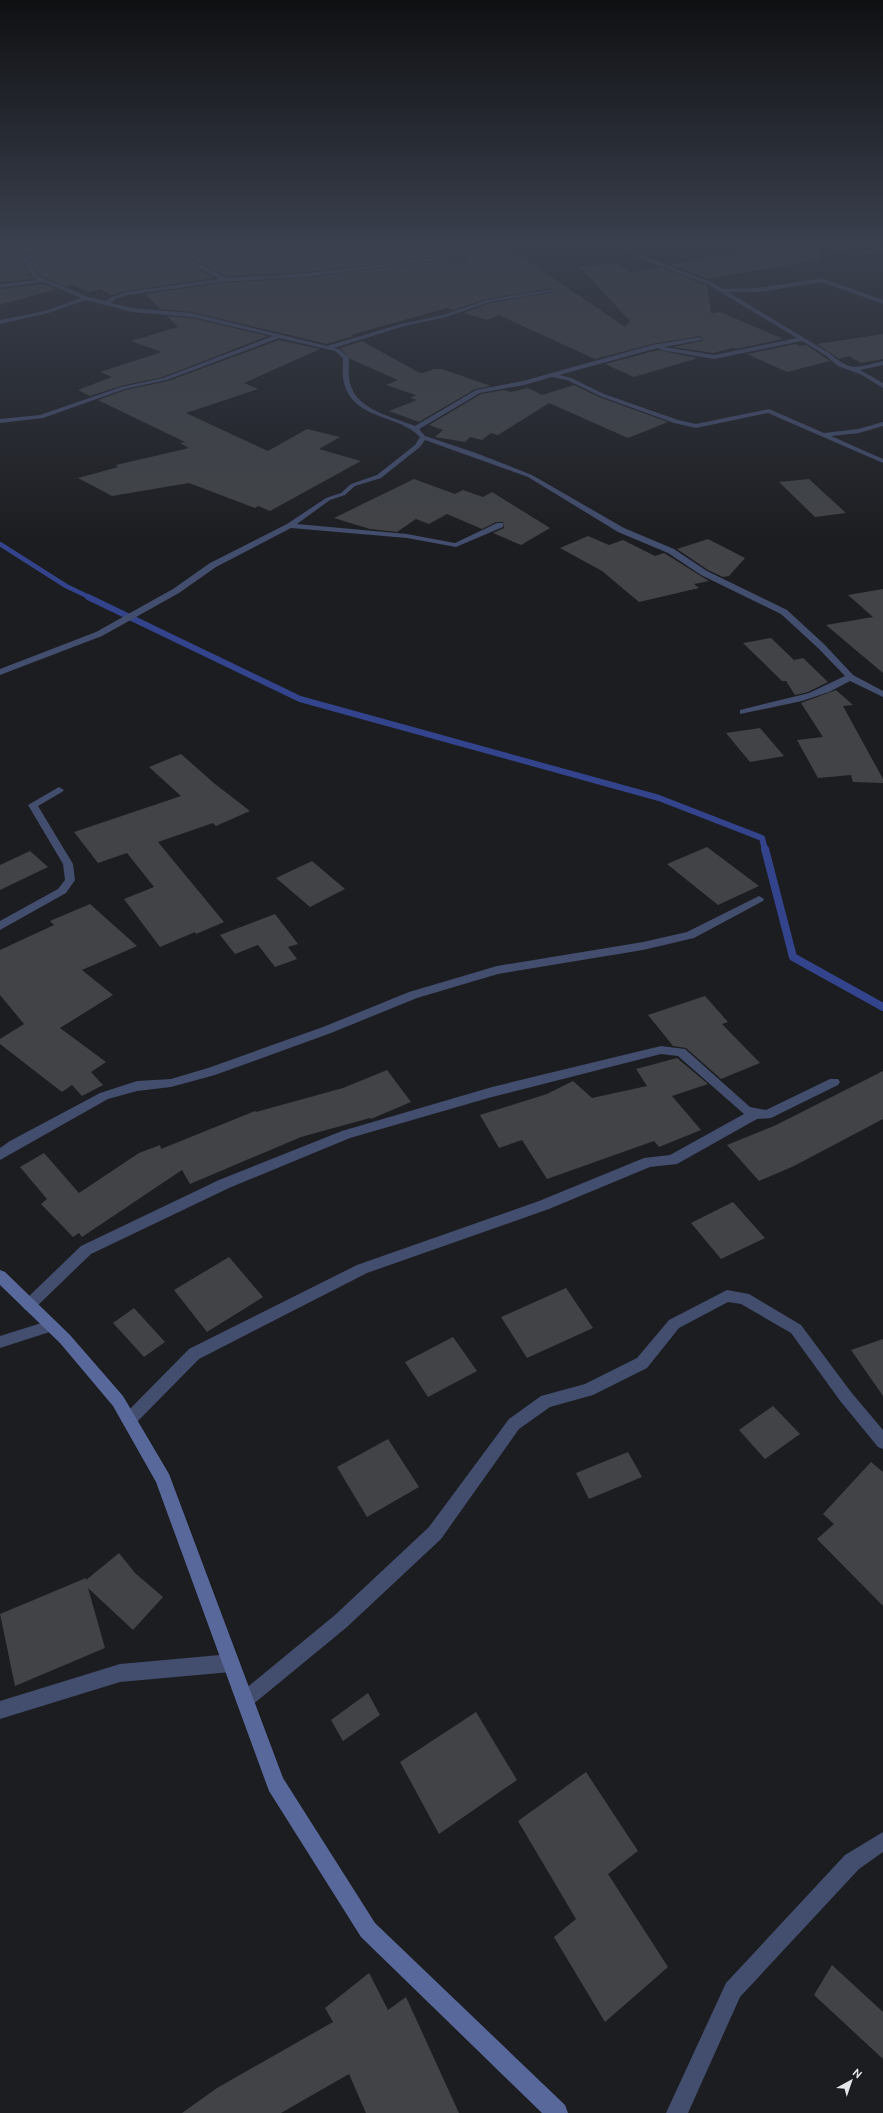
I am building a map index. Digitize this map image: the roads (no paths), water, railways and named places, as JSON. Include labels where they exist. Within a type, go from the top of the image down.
[{"type":"street","points":[[0,421],[41,417],[123,388],[165,379],[254,346]]},
{"type":"street","points":[[323,346],[343,353],[346,358],[347,383],[352,395],[360,404],[370,410],[415,428],[423,437],[474,454],[530,476],[621,530],[671,551],[704,573],[784,612],[821,646],[850,677],[883,694]]},
{"type":"street","points":[[329,347],[335,346]]},
{"type":"street","points":[[415,428],[428,422],[478,391],[524,383],[652,346],[714,357],[764,346]]},
{"type":"street","points":[[813,346],[840,364],[864,374],[883,386]]},
{"type":"street","points":[[854,370],[883,363]]},
{"type":"street","points":[[551,376],[569,379],[602,395],[676,422],[696,426],[769,411],[790,419],[821,436],[883,461]]},
{"type":"street","points":[[821,436],[859,431],[883,424]]},
{"type":"street","points":[[0,672],[64,646],[77,643],[99,634],[176,591],[213,564],[290,526],[328,499],[343,494],[353,485],[368,479],[379,477],[418,446],[423,437]]},
{"type":"street","points":[[290,526],[408,536],[456,545],[500,525]]},
{"type":"street","points":[[743,712],[793,700],[839,684],[850,677]]},
{"type":"street","points":[[0,926],[62,891],[70,880],[68,864],[33,805],[59,790]]},
{"type":"street","points":[[0,1154],[15,1144],[104,1096],[137,1086],[172,1083],[211,1072],[327,1030],[413,995],[497,970],[649,945],[690,935],[759,899]]},
{"type":"street","points":[[29,1305],[86,1250],[224,1184],[346,1134],[492,1092],[661,1050],[681,1052],[746,1110],[755,1114],[768,1116],[834,1082]]},
{"type":"street","points":[[129,1420],[194,1354],[362,1269],[544,1205],[649,1162],[672,1160],[755,1114]]},
{"type":"street","points":[[0,1276],[51,1326],[118,1401],[163,1479],[276,1784],[368,1930],[558,2113]]},
{"type":"street","points":[[245,1700],[341,1621],[435,1533],[514,1424],[546,1401],[588,1390],[642,1363],[674,1324],[727,1296],[744,1298],[796,1329],[846,1397],[883,1442]]},
{"type":"street","points":[[0,1342],[51,1326]]},
{"type":"street","points":[[0,1710],[120,1673],[231,1663]]},
{"type":"street","points":[[677,2113],[733,1990],[852,1862],[883,1841]]},
{"type":"waterway","points":[[0,544],[66,586],[91,598]]},
{"type":"waterway","points":[[88,597],[300,699],[659,798],[762,838],[765,850]]},
{"type":"waterway","points":[[765,849],[793,957],[883,1007]]}]
